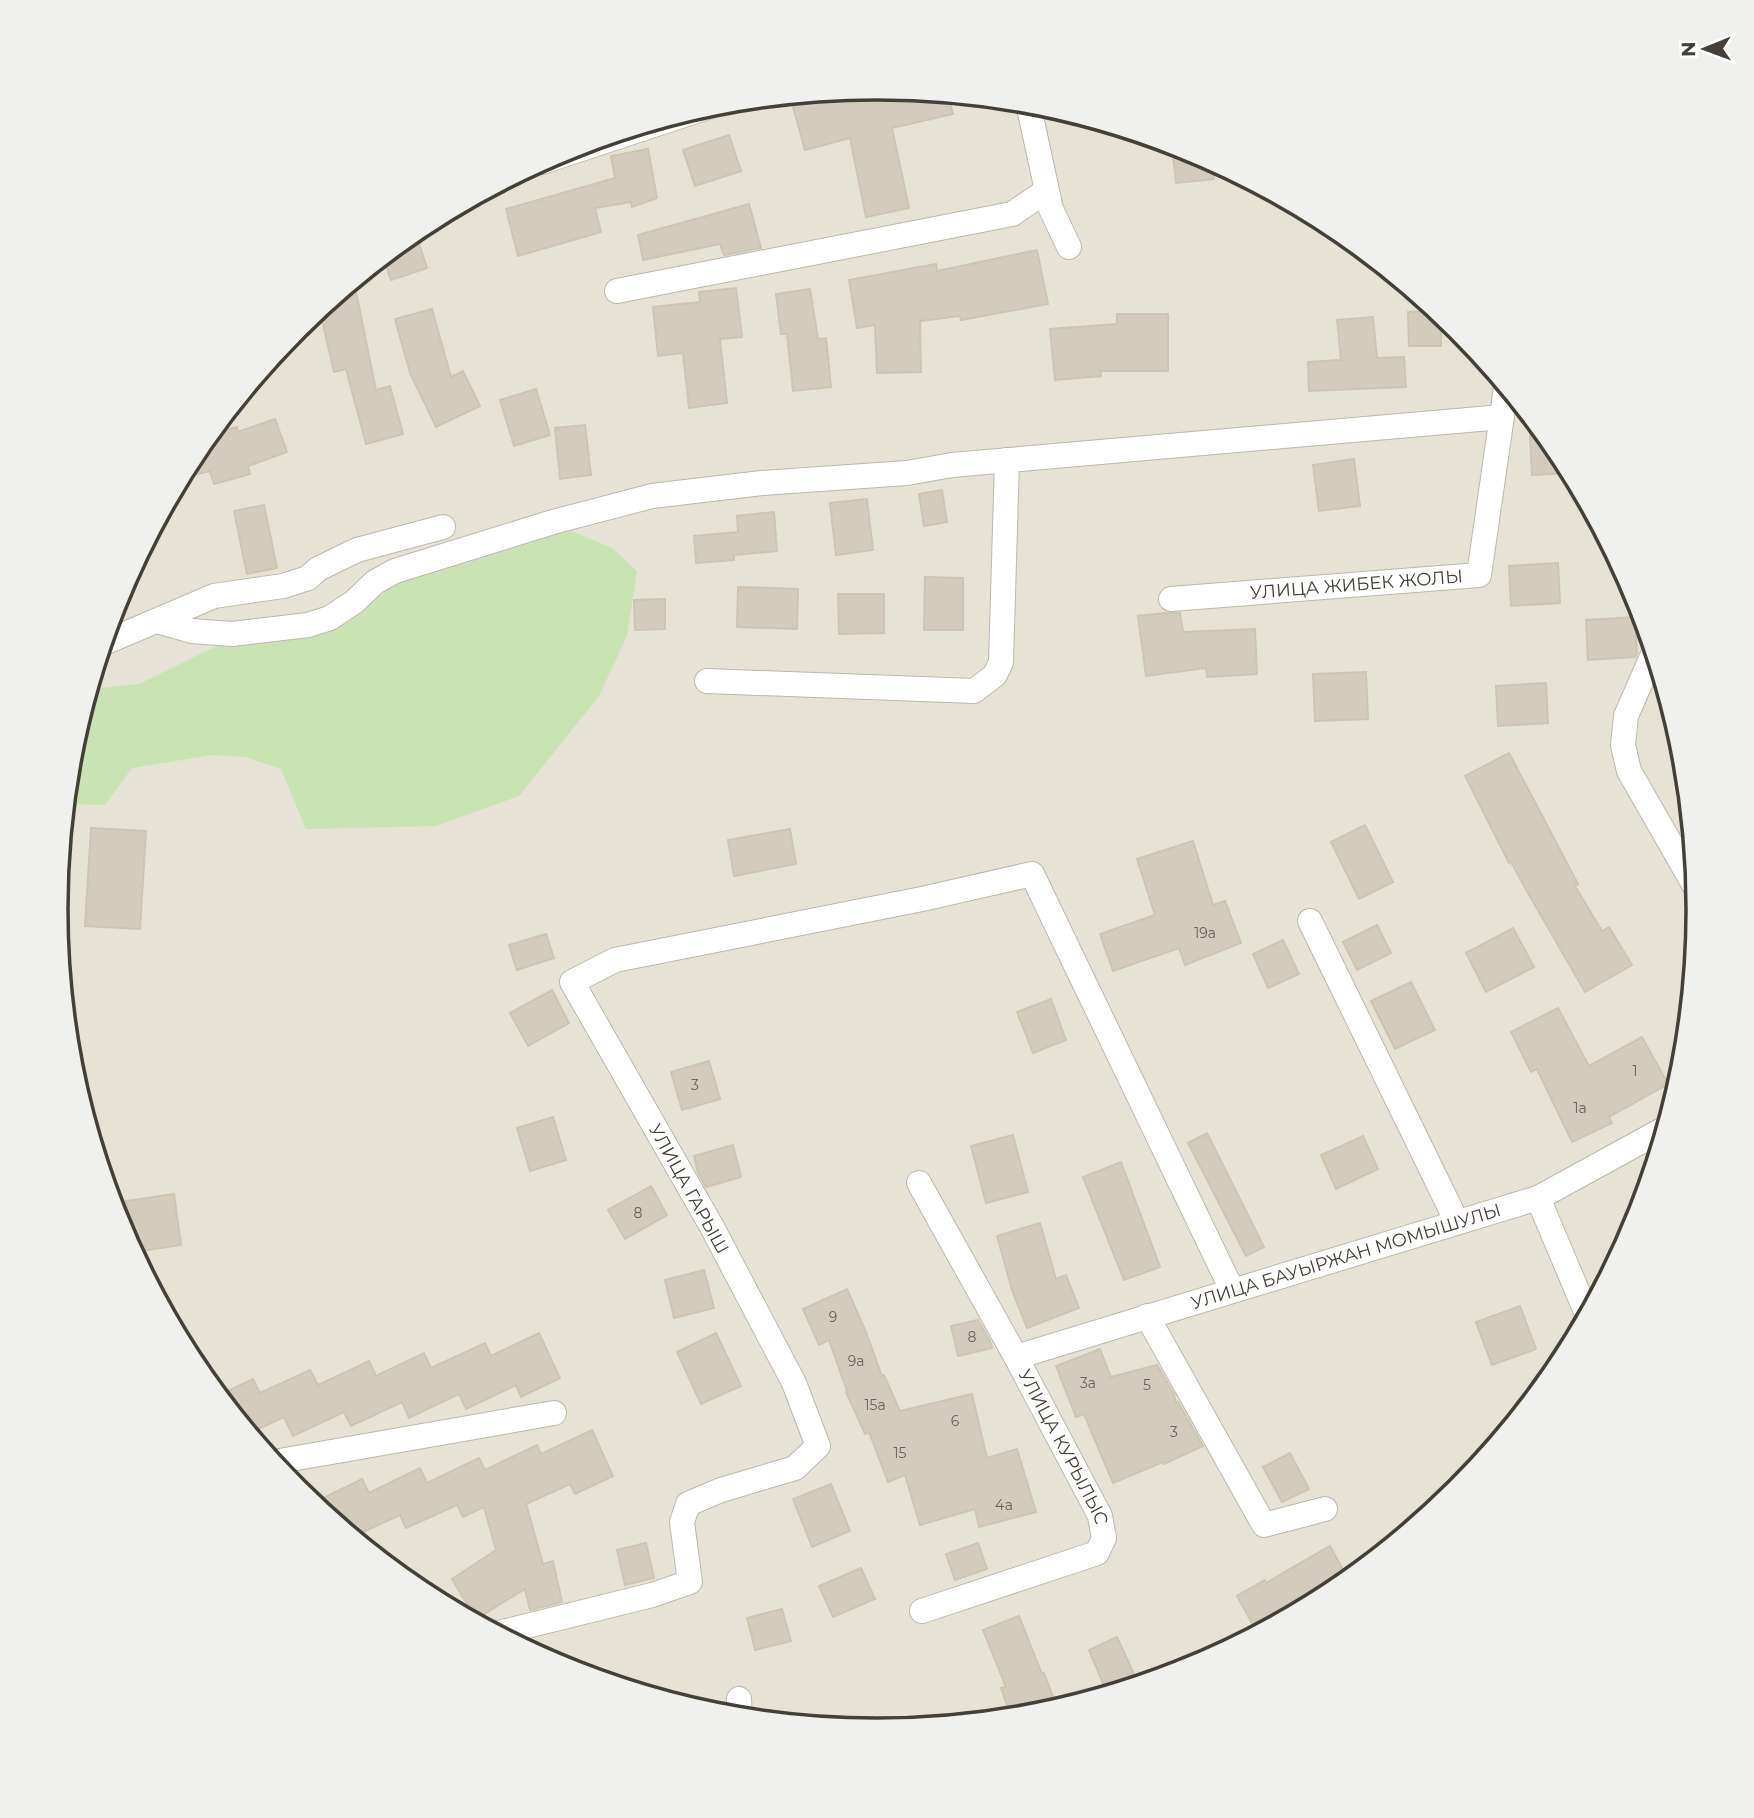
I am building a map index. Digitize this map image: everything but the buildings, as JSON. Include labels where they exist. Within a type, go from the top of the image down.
[{"type":"street","points":[[1030,115],[1051,209],[1069,247]]},
{"type":"street","points":[[617,291],[1012,214],[1046,191]]},
{"type":"street","name":"УЛИЦА ЖИБЕК ЖОЛЫ","points":[[1171,599],[1479,575],[1504,399]]},
{"type":"street","points":[[158,621],[192,631],[232,634],[308,625],[330,618],[375,582],[395,571],[553,522],[652,496],[762,483],[907,473],[951,465],[1502,417]]},
{"type":"street","points":[[707,681],[974,691],[995,675],[1001,662],[1007,460]]},
{"type":"street","points":[[115,638],[214,596],[283,586],[308,578],[318,569],[357,550],[443,527]]},
{"type":"street","points":[[1648,666],[1626,716],[1623,745],[1629,771],[1684,868]]},
{"type":"street","name":"УЛИЦА ГАРЫШ","points":[[511,1630],[652,1595],[690,1581],[682,1522],[688,1504],[720,1490],[795,1468],[818,1446],[794,1383],[718,1239],[572,982],[615,960],[908,902],[1032,874],[1232,1290]]},
{"type":"street","points":[[1310,921],[1457,1222]]},
{"type":"street","name":"УЛИЦА БАУЫРЖАН МОМЫШУЛЫ","points":[[1016,1357],[1538,1198],[1653,1135]]},
{"type":"street","name":"УЛИЦА КУРЫЛЫС","points":[[919,1182],[1100,1516],[1104,1538],[1097,1553],[922,1611]]},
{"type":"street","points":[[1538,1198],[1582,1303]]},
{"type":"street","points":[[1147,1316],[1264,1525],[1325,1509]]},
{"type":"street","points":[[286,1460],[554,1413]]},
{"type":"shaded area","points":[[877,100],[983,107],[1035,116],[1137,143],[1235,184],[1281,209],[1369,267],[1410,301],[1449,337],[1519,417],[1577,505],[1602,551],[1643,649],[1658,700],[1679,803],[1684,856],[1686,909],[1679,1015],[1670,1067],[1643,1169],[1602,1267],[1577,1313],[1519,1401],[1485,1442],[1449,1481],[1369,1551],[1281,1609],[1235,1634],[1137,1675],[1086,1690],[983,1711],[930,1716],[877,1718],[771,1711],[719,1702],[617,1675],[519,1634],[473,1609],[385,1551],[344,1517],[305,1481],[235,1401],[177,1313],[152,1267],[111,1169],[96,1118],[75,1015],[68,909],[75,803],[84,751],[111,649],[152,551],[177,505],[235,417],[269,376],[305,337],[385,267],[473,209],[519,184],[617,143],[668,128],[771,107],[824,102]]},
{"type":"green space","points":[[569,530],[612,548],[637,571],[627,636],[599,696],[519,796],[436,826],[306,829],[281,769],[245,757],[212,755],[132,768],[105,805],[75,804],[84,751],[100,688],[139,684],[225,642],[372,597],[407,578]]}]
